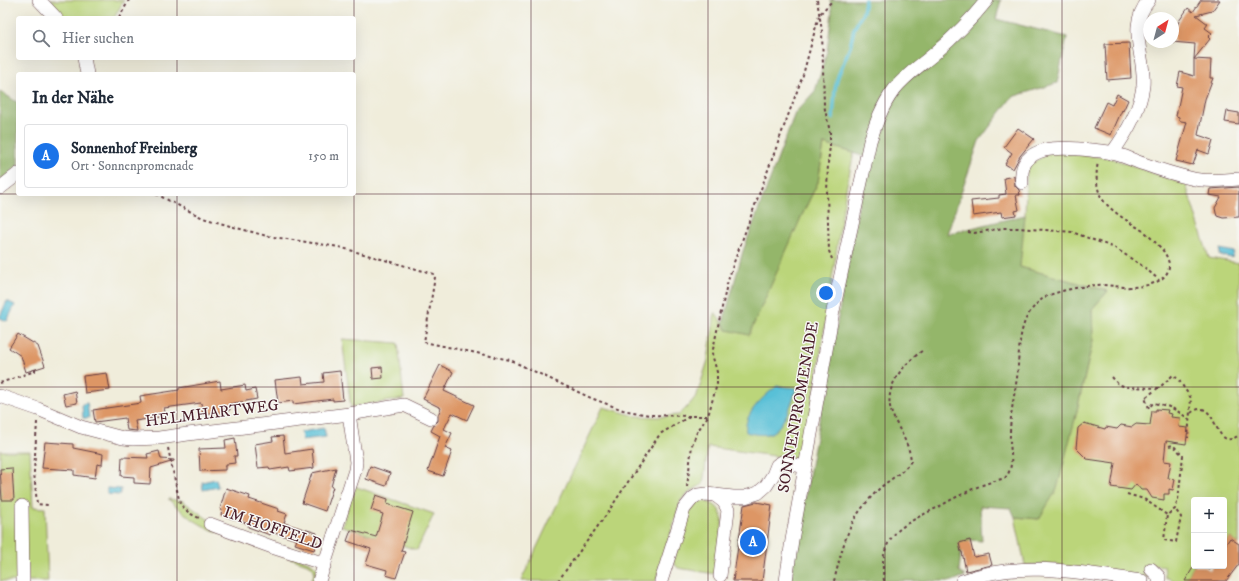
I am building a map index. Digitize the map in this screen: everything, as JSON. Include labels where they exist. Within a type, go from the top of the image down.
[{"type":"street","points":[[40,0],[54,16]]},
{"type":"street","name":"SONNENPROMENADE","points":[[786,581],[833,311],[859,194],[864,161],[878,116],[893,91],[913,71],[968,23],[987,0]]},
{"type":"street","points":[[1106,152],[1128,129],[1141,96],[1143,78],[1139,49],[1138,22],[1139,14],[1149,0]]},
{"type":"street","points":[[84,60],[87,72]]},
{"type":"street","points":[[1022,182],[1021,176],[1023,167],[1031,157],[1038,152],[1058,148],[1073,148],[1106,152],[1196,179],[1217,181],[1239,179]]},
{"type":"street","points":[[0,188],[16,176]]},
{"type":"street","name":"HELMHARTWEG","points":[[0,396],[38,409],[81,427],[123,438],[142,439],[350,414],[404,405],[431,418]]},
{"type":"street","points":[[319,581],[355,470],[356,462],[350,414]]},
{"type":"street","points":[[661,581],[684,508],[692,498],[698,495],[744,497],[758,492],[766,486],[777,465],[782,462],[805,467]]},
{"type":"street","points":[[715,495],[724,502],[728,510],[720,576]]},
{"type":"street","points":[[22,506],[23,581]]},
{"type":"street","name":"IM HOFFELD","points":[[210,524],[272,547],[325,564]]},
{"type":"street","points":[[962,581],[983,575],[1011,570],[1043,569],[1082,572],[1142,581]]},
{"type":"street","points":[[1151,569],[1159,577],[1159,581]]},
{"type":"path","points":[[120,16],[129,0]]},
{"type":"path","points":[[817,0],[822,31],[824,105],[830,132],[827,193],[829,251],[837,268],[842,272]]},
{"type":"path","points":[[692,498],[687,491],[692,445],[708,416],[717,384],[717,372],[712,354],[727,284],[735,258],[803,75],[819,15],[833,0]]},
{"type":"path","points":[[884,581],[882,566],[884,553],[891,539],[898,530],[911,521],[958,496],[1005,478],[1008,474],[1012,462],[1010,418],[1017,378],[1020,337],[1026,318],[1035,306],[1047,295],[1082,287],[1105,285],[1132,288],[1153,284],[1165,275],[1169,266],[1163,251],[1147,234],[1113,210],[1104,201],[1099,193],[1096,171],[1106,152]]},
{"type":"path","points":[[160,196],[202,218],[237,228],[267,236],[339,247],[434,274],[435,278],[424,342],[510,360],[591,398],[623,410],[649,415],[708,416]]},
{"type":"path","points":[[968,232],[974,233],[1003,228],[1017,228],[1072,232],[1115,248],[1144,267],[1159,280]]},
{"type":"path","points":[[834,581],[852,523],[874,494],[906,468],[911,461],[906,442],[891,411],[889,403],[894,382],[900,372],[922,351]]},
{"type":"path","points":[[0,383],[35,371],[35,369]]},
{"type":"path","points":[[1188,438],[1191,413],[1191,398],[1178,379],[1173,376],[1145,398],[1149,408],[1152,403],[1167,405],[1174,408],[1190,420]]},
{"type":"path","points":[[1112,377],[1118,384],[1126,387],[1159,388]]},
{"type":"path","points":[[38,409],[34,472],[37,504],[49,505]]},
{"type":"path","points":[[1191,413],[1198,409],[1202,409],[1210,415],[1221,434],[1228,440],[1234,439],[1239,435]]},
{"type":"path","points":[[558,581],[606,515],[660,434],[690,416]]},
{"type":"path","points":[[166,437],[180,504],[189,513],[210,524]]},
{"type":"path","points":[[1169,446],[1173,445],[1183,456],[1178,500],[1175,509],[1167,515],[1164,540],[1176,542],[1181,517],[1175,509]]},
{"type":"path","points":[[1127,494],[1144,499],[1167,515]]},
{"type":"green space","points":[[50,0],[124,0],[115,16],[64,16]]},
{"type":"green space","points":[[830,0],[1001,0],[996,19],[1067,37],[1057,83],[1012,97],[979,141],[947,234],[1025,215],[1020,267],[1108,291],[1092,309],[1093,340],[1057,489],[1039,519],[1015,517],[1011,508],[980,506],[982,541],[970,540],[959,543],[961,552],[959,571],[965,576],[952,581],[790,581],[867,158],[824,144],[818,182],[749,335],[727,330],[723,323],[743,251],[795,113],[815,91],[827,51],[832,12]]},
{"type":"green space","points":[[0,91],[16,102],[16,168],[0,181]]},
{"type":"green space","points":[[824,144],[854,153],[846,189],[804,460],[708,447],[703,484],[691,491],[681,500],[656,581],[521,581],[603,407],[636,416],[658,417],[679,415],[697,395],[708,360],[715,312],[727,330],[803,213],[818,182]]},
{"type":"green space","points":[[1049,152],[1111,158],[1186,185],[1209,258],[1239,263],[1239,544],[1230,538],[1227,542],[1227,497],[1191,497],[1192,569],[1185,581],[1175,581],[1165,577],[1164,566],[1156,565],[1152,567],[1148,578],[1053,564],[1025,565],[1015,517],[1039,519],[1075,419],[1093,340],[1092,309],[1108,291],[1019,267],[1025,215],[1027,167]]},
{"type":"green space","points":[[342,339],[398,343],[404,399],[351,407]]},
{"type":"green space","points":[[0,451],[30,451],[33,507],[45,508],[48,581],[0,581]]},
{"type":"green space","points":[[354,486],[434,514],[417,550],[342,526]]},
{"type":"green space","points":[[168,499],[183,501],[209,520],[311,563],[317,568],[314,581],[311,581],[314,574],[314,569],[310,565],[207,528],[190,518]]},
{"type":"green space","points":[[695,502],[708,502],[717,507],[722,517],[721,535],[715,574],[678,568],[673,562],[689,509]]},
{"type":"water","points":[[1220,249],[1234,252],[1232,258],[1219,255]]},
{"type":"water","points":[[7,301],[15,305],[7,321],[0,318],[0,316]]},
{"type":"water","points":[[777,386],[796,388],[793,399],[780,426],[768,434],[762,435],[746,432],[746,425],[751,412],[766,395]]},
{"type":"water","points":[[87,403],[89,418],[83,418],[82,404]]},
{"type":"water","points":[[324,428],[326,437],[302,440],[301,432]]},
{"type":"water","points":[[216,479],[218,487],[203,490],[202,482]]},
{"type":"water","points":[[107,488],[121,489],[120,495],[107,494]]},
{"type":"building","points":[[1201,0],[1220,0],[1212,11],[1196,15],[1208,24],[1205,28],[1212,33],[1208,37],[1210,39],[1194,59],[1195,44],[1179,43],[1179,21],[1188,8],[1193,12]]},
{"type":"building","points":[[1129,43],[1131,78],[1107,80],[1105,44]]},
{"type":"building","points":[[1194,59],[1211,60],[1210,78],[1213,78],[1205,99],[1198,135],[1213,140],[1209,154],[1198,150],[1193,165],[1176,161],[1187,122],[1179,120],[1179,117],[1176,116],[1182,87],[1177,86],[1180,72],[1194,76]]},
{"type":"building","points":[[1117,94],[1128,100],[1111,135],[1094,128],[1106,102],[1112,105]]},
{"type":"building","points":[[1227,111],[1239,113],[1239,124],[1225,122]]},
{"type":"building","points":[[1018,128],[1034,139],[1020,156],[1013,169],[1005,164],[1012,153],[1004,147]]},
{"type":"building","points":[[1014,176],[1015,186],[1019,190],[1020,195],[1016,195],[1019,210],[1015,211],[1016,215],[1002,217],[1001,212],[973,216],[971,201],[999,198],[999,195],[1006,194],[1004,178]]},
{"type":"building","points":[[1239,187],[1239,217],[1223,218],[1217,216],[1215,208],[1221,197],[1209,195],[1210,189]]},
{"type":"building","points":[[18,334],[38,346],[45,366],[26,372],[21,356],[9,348]]},
{"type":"building","points":[[440,365],[453,372],[444,391],[474,405],[467,420],[452,413],[444,429],[452,433],[445,448],[452,451],[443,476],[428,471],[440,436],[431,431],[438,421],[438,415],[441,408],[423,399]]},
{"type":"building","points":[[382,367],[383,378],[373,379],[372,368]]},
{"type":"building","points":[[340,371],[343,400],[333,401],[333,399],[293,404],[293,401],[278,403],[275,380],[302,377],[303,384],[324,382],[323,373]]},
{"type":"building","points":[[107,373],[110,390],[85,393],[83,376]]},
{"type":"building","points":[[220,381],[221,389],[245,385],[246,391],[255,389],[257,399],[229,404],[230,410],[203,414],[201,403],[164,408],[166,416],[135,421],[137,431],[127,430],[125,418],[95,422],[93,410],[141,403],[140,396],[179,390],[179,388]]},
{"type":"building","points":[[75,391],[77,403],[66,405],[63,394]]},
{"type":"building","points":[[1156,409],[1168,410],[1167,413],[1172,414],[1171,417],[1180,418],[1179,427],[1188,428],[1186,444],[1166,441],[1164,461],[1171,462],[1168,478],[1175,479],[1173,490],[1169,489],[1169,494],[1164,494],[1164,500],[1152,498],[1147,490],[1141,490],[1136,484],[1131,490],[1111,487],[1115,463],[1087,459],[1076,448],[1078,428],[1084,423],[1105,429],[1106,427],[1117,429],[1121,425],[1132,427],[1136,424],[1150,425],[1152,411],[1156,411]]},
{"type":"building","points":[[283,436],[285,453],[312,449],[314,468],[290,471],[289,467],[270,470],[269,467],[258,468],[255,444],[273,441],[272,437]]},
{"type":"building","points":[[235,438],[237,456],[234,456],[235,463],[227,464],[227,466],[225,466],[225,470],[200,471],[199,449],[226,448],[225,440]]},
{"type":"building","points":[[45,442],[73,444],[73,448],[103,454],[102,465],[97,464],[95,478],[74,475],[74,470],[42,468]]},
{"type":"building","points":[[159,451],[161,459],[174,461],[151,468],[150,484],[134,483],[134,477],[121,476],[122,457],[148,458],[147,454]]},
{"type":"building","points":[[370,466],[390,473],[386,486],[366,479]]},
{"type":"building","points":[[12,468],[14,500],[2,500],[0,469]]},
{"type":"building","points":[[336,468],[331,487],[333,487],[325,511],[302,503],[312,473]]},
{"type":"building","points":[[226,488],[250,496],[249,499],[279,509],[278,511],[287,514],[284,523],[317,533],[315,541],[317,541],[314,550],[295,544],[297,540],[271,532],[270,535],[248,527],[249,524],[221,515],[222,510],[220,509]]},
{"type":"building","points":[[376,495],[388,499],[387,504],[413,512],[401,551],[405,552],[396,578],[386,575],[387,570],[366,564],[371,549],[347,541],[351,530],[376,537],[383,514],[371,510]]},
{"type":"building","points":[[756,502],[772,505],[762,581],[733,581],[744,505]]},
{"type":"building","points":[[1230,538],[1239,544],[1239,564],[1226,581],[1185,581],[1192,569],[1227,569],[1227,542]]},
{"type":"building","points":[[970,540],[974,557],[989,554],[992,565],[966,571],[959,543]]},
{"type":"waterway","points":[[833,119],[835,89],[838,76],[850,47],[854,29],[863,12],[865,0]]},
{"type":"place","name":"Sonnenhof Freinberg","points":[[753,542]]}]
